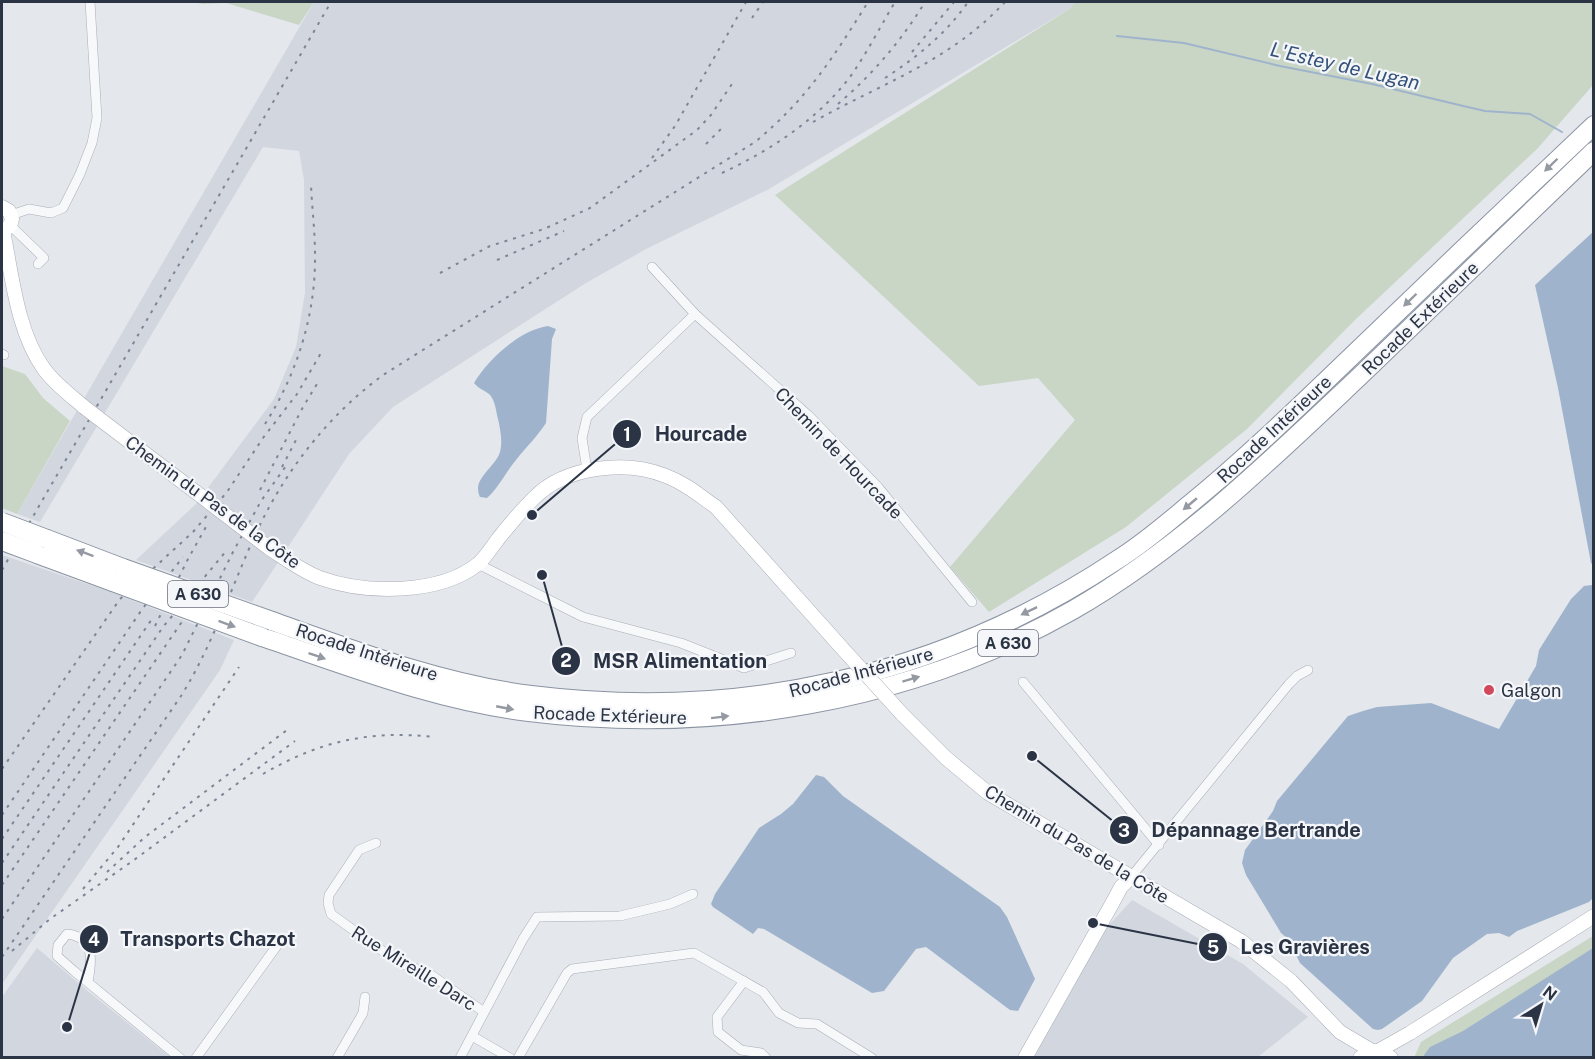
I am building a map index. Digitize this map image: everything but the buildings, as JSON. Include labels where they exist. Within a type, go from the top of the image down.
[{"type":"highway","name":"Rocade Intérieure","points":[[2,522],[42,547],[118,575],[272,621],[362,653],[456,680],[529,695],[621,702],[704,701],[786,692],[880,671],[986,633],[1063,594],[1120,559],[1160,529],[1261,443],[1593,124]]},
{"type":"highway","name":"Rocade Extérieure","points":[[118,575],[262,637],[355,669],[452,698],[527,712],[620,719],[704,719],[789,708],[849,697],[952,666],[994,650],[1072,610],[1169,547],[1277,455],[1593,151]]},
{"type":"highway","name":"A 630","points":[[2,541],[42,547]]},
{"type":"street","points":[[38,264],[44,258],[6,222],[29,209],[51,213],[63,208],[92,143],[97,118],[90,2]]},
{"type":"street","name":"Chemin du Pas de la Côte","points":[[6,222],[22,321],[33,350],[50,377],[84,407],[297,567],[320,577],[368,589],[411,588],[447,581],[478,564],[536,496],[560,480],[587,470],[624,467],[665,475],[691,489],[716,507],[902,714],[946,758],[988,793],[1241,941],[1297,987],[1340,1032],[1370,1053],[1391,1058]]},
{"type":"street","name":"Chemin de Hourcade","points":[[651,267],[695,314],[808,415],[878,487],[972,602]]},
{"type":"street","points":[[587,470],[582,438],[587,417],[695,314]]},
{"type":"street","points":[[478,564],[583,617],[681,643],[744,668],[791,653]]},
{"type":"street","points":[[1025,1058],[1113,902],[1131,877],[1289,684],[1308,670]]},
{"type":"street","points":[[1023,682],[1159,845]]},
{"type":"street","name":"Rue Mireille Darc","points":[[376,843],[359,850],[329,895],[328,903],[331,914],[395,960],[427,972],[484,1012]]},
{"type":"street","points":[[460,1058],[537,917],[620,916],[670,904],[693,894]]},
{"type":"street","points":[[1370,1053],[1410,1033],[1593,916]]},
{"type":"street","points":[[88,982],[91,954],[87,944],[76,935],[67,934],[58,945],[57,956],[88,982],[180,1058]]},
{"type":"street","points":[[196,1058],[281,940]]},
{"type":"street","points":[[518,1058],[567,973],[572,969],[694,954],[763,992],[779,1013],[798,1023],[817,1024],[872,1058]]},
{"type":"street","points":[[744,981],[717,1017],[718,1032],[741,1050],[761,1053],[766,1058]]},
{"type":"street","points":[[338,1058],[363,1013],[365,997]]},
{"type":"street","name":"Chemin du Pas de la Côte","points":[[1340,1032],[1353,1058]]},
{"type":"street","points":[[1398,1058],[1402,1045],[1410,1033]]},
{"type":"street","points":[[472,1036],[510,1058]]},
{"type":"shaded area","points":[[314,2],[1075,2],[1071,8],[769,189],[646,249],[586,283],[393,407],[349,454],[252,602],[136,560],[196,504],[274,399],[296,347],[305,293],[304,180],[299,151],[263,147],[40,522],[17,514]]},
{"type":"shaded area","points":[[2,555],[108,591],[234,640],[220,670],[2,984]]},
{"type":"shaded area","points":[[1132,900],[1243,964],[1308,1017],[1258,1057],[1032,1058],[1099,936]]},
{"type":"shaded area","points":[[37,948],[170,1057],[2,1057],[2,997]]},
{"type":"green space","points":[[192,2],[314,2],[299,25],[226,3]]},
{"type":"green space","points":[[1075,2],[1593,2],[1593,85],[1537,149],[1356,319],[1247,429],[1126,527],[989,612],[950,567],[1075,420],[1038,378],[979,386],[775,195],[1071,8]]},
{"type":"green space","points":[[2,366],[25,374],[43,398],[70,421],[17,514],[2,508]]},
{"type":"green space","points":[[1593,936],[1593,1057],[1414,1058],[1421,1042]]},
{"type":"water","points":[[1593,232],[1593,565],[1535,285]]},
{"type":"water","points":[[548,326],[556,329],[552,339],[546,423],[491,494],[487,498],[480,497],[478,491],[481,479],[500,452],[501,439],[492,398],[474,383],[496,355],[516,339]]},
{"type":"water","points":[[1592,585],[1593,898],[1589,902],[1517,931],[1509,937],[1499,933],[1487,934],[1453,958],[1422,1001],[1382,1029],[1373,1029],[1300,963],[1288,939],[1281,933],[1246,875],[1242,863],[1245,850],[1273,811],[1277,801],[1348,716],[1377,707],[1431,703],[1499,729],[1536,666],[1539,650],[1571,599],[1584,586]]},
{"type":"water","points":[[816,775],[824,777],[843,796],[1000,907],[1007,917],[1035,979],[1018,1011],[1010,1010],[926,947],[916,949],[884,991],[872,993],[764,929],[758,928],[753,934],[713,907],[711,904],[715,894],[759,828],[793,804]]},
{"type":"water","points":[[1593,948],[1593,1057],[1425,1057],[1430,1047],[1463,1031]]},
{"type":"waterway","name":"L'Estey de Lugan","points":[[1117,36],[1184,43],[1485,111],[1530,114],[1562,132]]},
{"type":"railway","points":[[2,570],[331,2]]},
{"type":"railway","points":[[652,158],[675,126],[746,2]]},
{"type":"railway","points":[[752,18],[763,2]]},
{"type":"railway","points":[[2,957],[192,678],[264,518],[291,471],[324,429],[342,410],[383,375],[755,142],[790,110],[818,77],[868,2]]},
{"type":"railway","points":[[722,173],[775,144],[823,107],[850,77],[895,2]]},
{"type":"railway","points":[[838,104],[886,56],[925,2]]},
{"type":"railway","points":[[912,52],[954,2]]},
{"type":"railway","points":[[885,78],[930,44],[968,2]]},
{"type":"railway","points":[[813,122],[938,56],[984,23],[1005,2]]},
{"type":"railway","points":[[440,273],[490,246],[544,229],[590,208],[697,130],[711,115],[734,81]]},
{"type":"railway","points":[[706,144],[724,126]]},
{"type":"railway","points":[[265,424],[295,364],[308,321],[315,254],[311,185]]},
{"type":"railway","points":[[497,260],[564,231]]},
{"type":"railway","points":[[2,769],[120,599],[193,532],[227,492],[263,438],[297,394],[321,353]]},
{"type":"railway","points":[[260,490],[317,384]]},
{"type":"railway","points":[[282,467],[296,440]]},
{"type":"railway","points":[[2,919],[182,655],[261,501],[286,466]]},
{"type":"railway","points":[[155,626],[207,525]]},
{"type":"railway","points":[[2,863],[163,627],[227,550]]},
{"type":"railway","points":[[2,815],[143,608],[183,557]]},
{"type":"railway","points":[[2,885],[205,588]]},
{"type":"railway","points":[[2,839],[154,616]]},
{"type":"railway","points":[[83,889],[118,847],[239,667]]},
{"type":"railway","points":[[107,872],[145,837],[287,730]]},
{"type":"railway","points":[[263,774],[305,753],[346,740],[388,735],[434,737]]},
{"type":"railway","points":[[12,951],[50,919],[295,741]]},
{"type":"place","name":"Hourcade","points":[[532,515]]},
{"type":"place","name":"MSR Alimentation","points":[[542,575]]},
{"type":"place","name":"Galgon","points":[[1489,690]]},
{"type":"place","name":"Dépannage Bertrande","points":[[1032,756]]},
{"type":"place","name":"Les Gravières","points":[[1093,923]]},
{"type":"place","name":"Transports Chazot","points":[[67,1027]]}]
